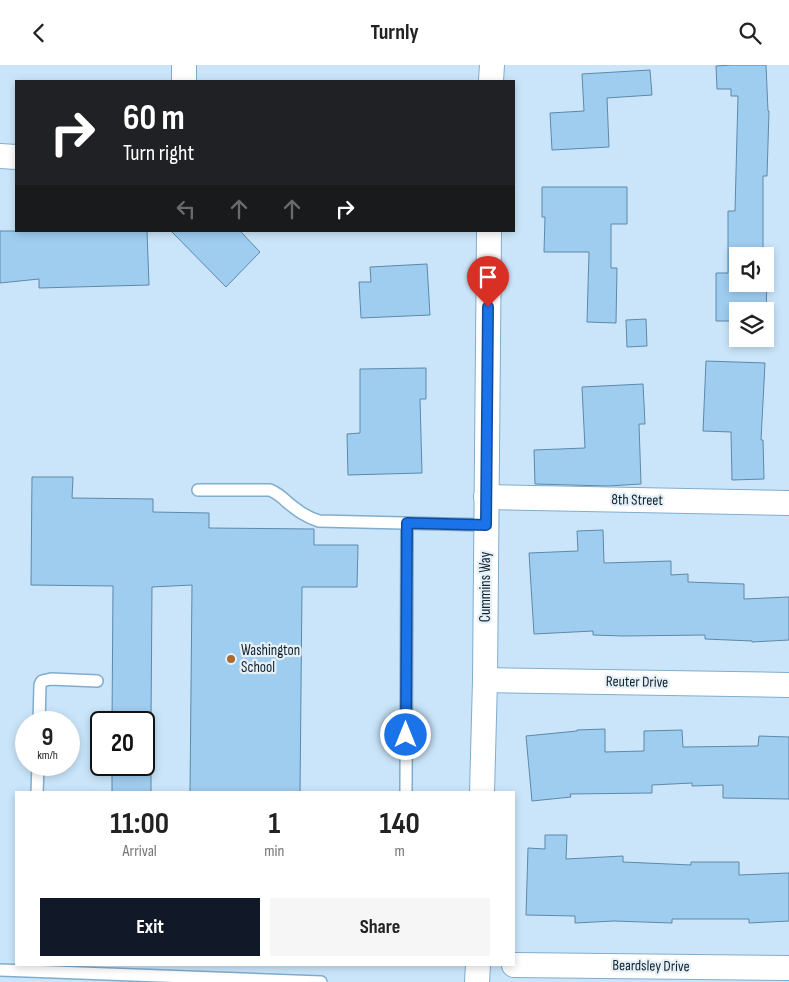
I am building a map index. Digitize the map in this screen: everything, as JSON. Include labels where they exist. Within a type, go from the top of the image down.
[{"type":"street","points":[[184,65],[184,80]]},
{"type":"street","points":[[492,65],[492,80]]},
{"type":"street","points":[[0,156],[15,157]]},
{"type":"street","name":"Cummins Way","points":[[482,791],[489,232]]},
{"type":"street","name":"8th Street","points":[[486,497],[789,503]]},
{"type":"street","name":"Reuter Drive","points":[[484,680],[789,685]]},
{"type":"street","name":"Beardsley Drive","points":[[515,965],[789,968]]},
{"type":"street","points":[[477,982],[478,966]]},
{"type":"lane","points":[[198,489],[270,490],[277,493],[300,512],[319,521],[486,525]]},
{"type":"lane","points":[[406,791],[407,523]]},
{"type":"lane","points":[[39,711],[40,685],[42,681],[51,679],[97,681]]},
{"type":"lane","points":[[37,791],[38,776]]},
{"type":"lane","points":[[0,970],[321,982]]},
{"type":"building","points":[[766,65],[769,111],[767,176],[763,176],[763,247],[729,247],[729,292],[767,292],[766,302],[729,302],[729,321],[716,321],[716,273],[728,273],[728,211],[735,211],[738,96],[731,96],[731,89],[717,89],[716,66]]},
{"type":"building","points":[[650,70],[652,95],[607,98],[609,147],[552,150],[550,113],[584,111],[582,74]]},
{"type":"building","points":[[542,187],[627,187],[627,224],[611,224],[611,268],[617,268],[616,323],[587,322],[589,252],[544,252],[545,217],[542,217]]},
{"type":"building","points":[[0,231],[147,232],[149,285],[39,288],[39,279],[0,283]]},
{"type":"building","points":[[172,232],[241,232],[260,252],[226,287]]},
{"type":"building","points":[[427,264],[430,315],[361,318],[359,282],[371,282],[370,267]]},
{"type":"building","points":[[646,319],[647,346],[627,347],[626,320]]},
{"type":"building","points":[[706,361],[765,363],[761,440],[763,440],[764,479],[732,480],[731,432],[703,431]]},
{"type":"building","points":[[426,368],[426,399],[420,399],[422,473],[348,475],[347,434],[360,433],[360,369]]},
{"type":"building","points":[[643,384],[645,424],[639,424],[641,484],[608,486],[535,484],[534,450],[585,448],[582,387]]},
{"type":"building","points":[[32,477],[73,477],[72,498],[153,499],[153,512],[209,513],[209,528],[314,529],[314,545],[358,545],[357,587],[302,587],[300,791],[190,791],[192,585],[152,587],[151,711],[112,711],[113,586],[31,585]]},
{"type":"building","points":[[603,530],[604,563],[671,561],[671,575],[688,574],[688,582],[744,584],[744,599],[789,597],[789,640],[752,642],[705,639],[705,635],[593,635],[593,631],[534,634],[529,553],[578,551],[577,531]]},
{"type":"building","points":[[605,729],[605,752],[644,751],[644,731],[682,730],[683,747],[758,746],[759,736],[789,737],[789,799],[723,798],[723,785],[692,786],[692,783],[652,785],[652,793],[570,794],[571,797],[532,801],[526,736]]},
{"type":"building","points":[[112,776],[151,776],[151,791],[112,791]]},
{"type":"building","points":[[545,835],[567,835],[566,859],[623,856],[623,862],[691,865],[691,862],[739,862],[739,875],[789,873],[789,921],[749,923],[749,919],[672,919],[672,923],[614,921],[575,923],[575,916],[526,915],[528,848],[545,849]]},
{"type":"place","name":"Washington School","points":[[231,659]]},
{"type":"route","points":[[406,735],[407,523],[486,525],[488,307]]}]
